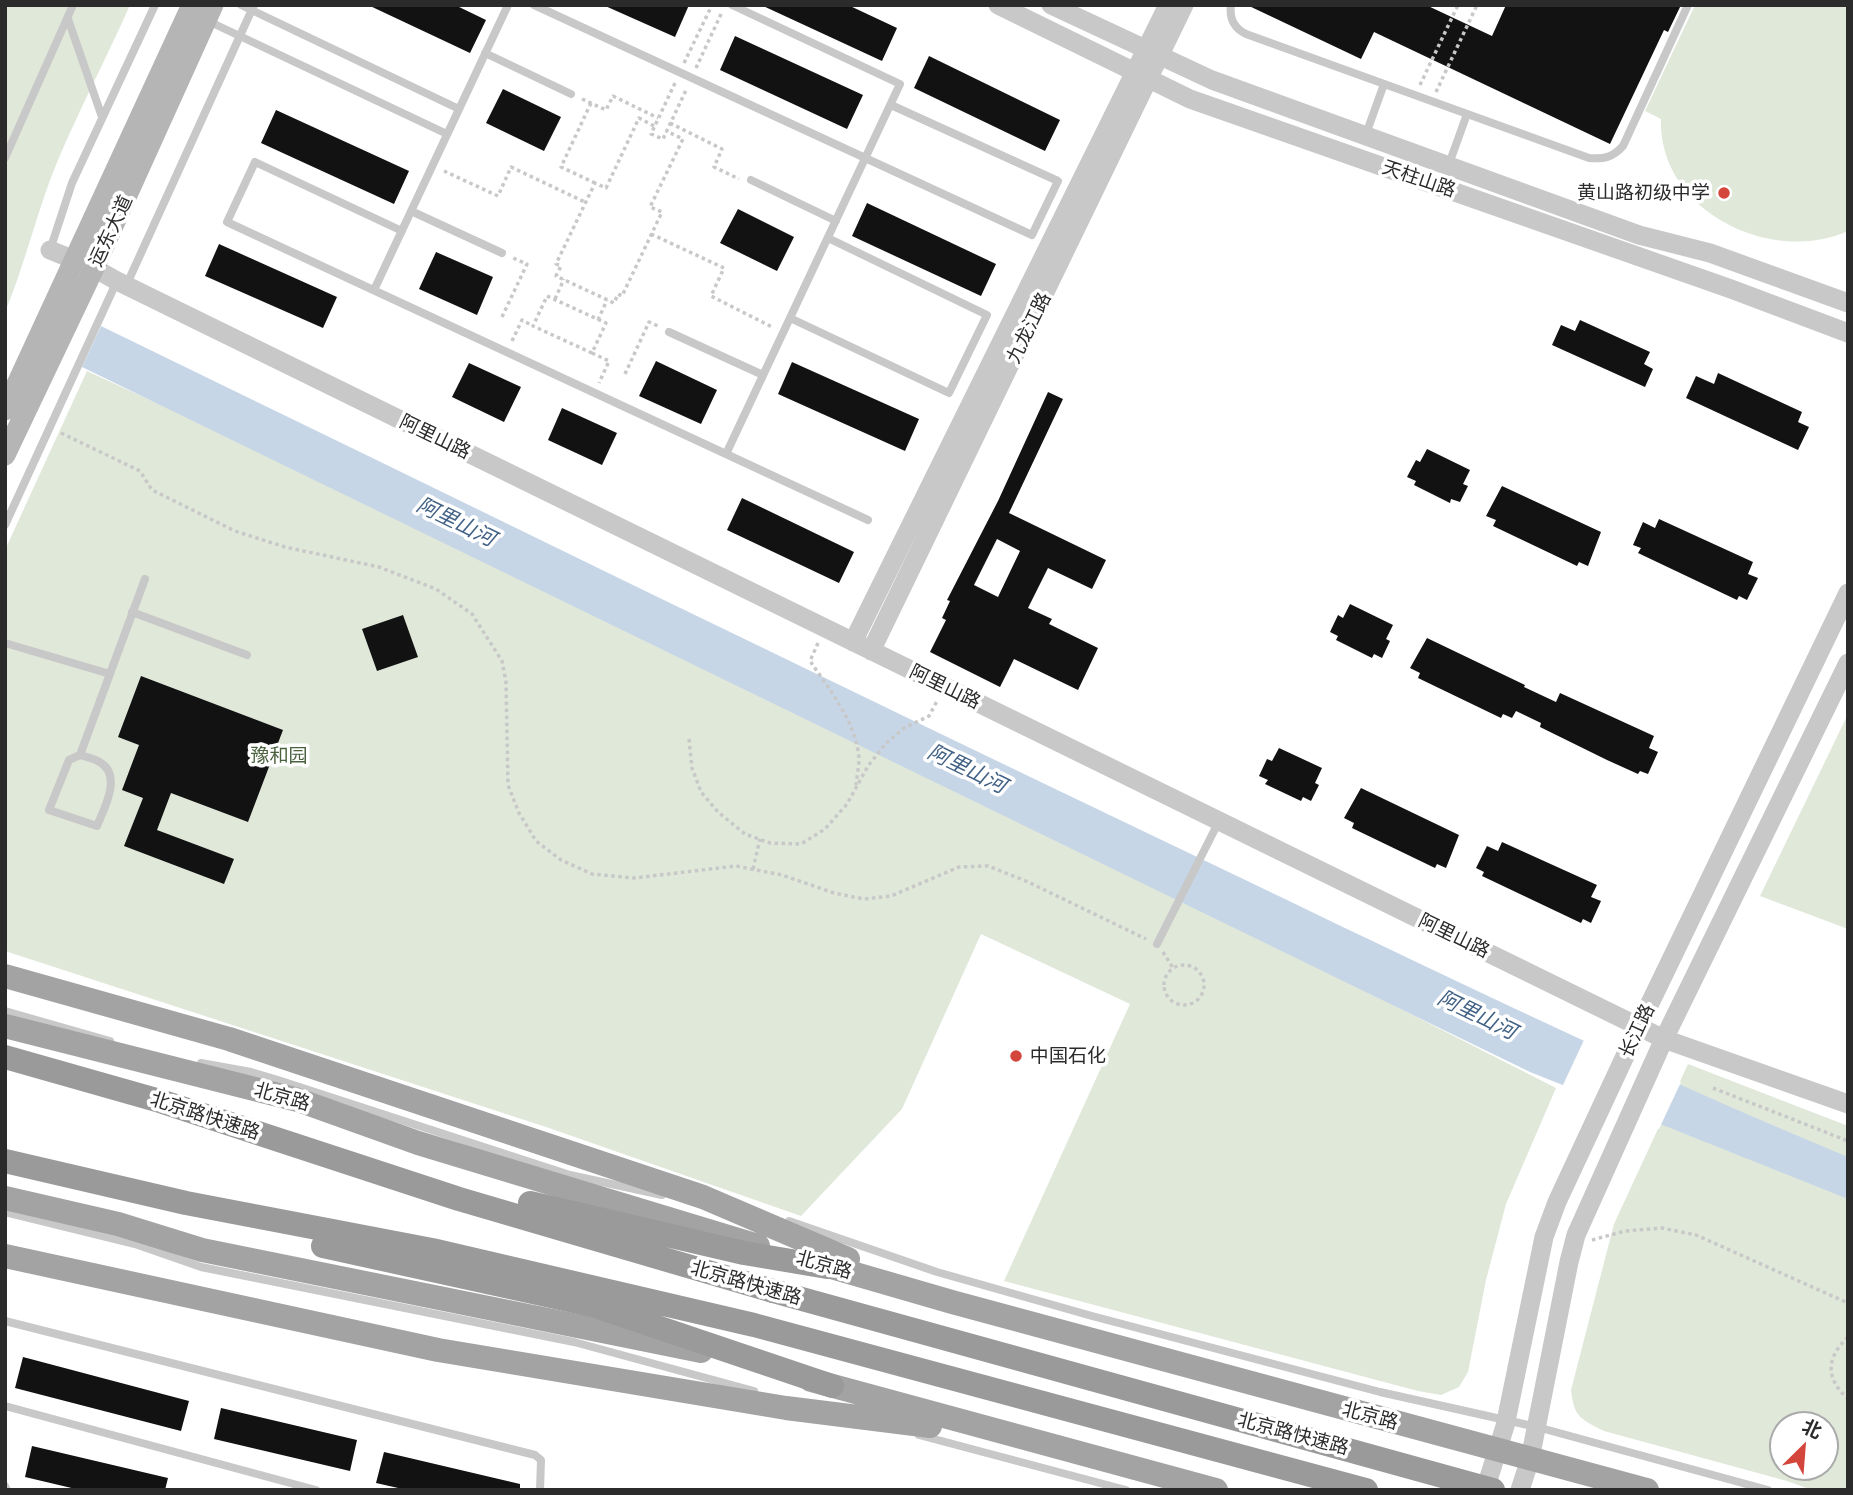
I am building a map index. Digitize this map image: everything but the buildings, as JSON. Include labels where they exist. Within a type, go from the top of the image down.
[{"type":"highway","name":"北京路快速路","points":[[5,1057],[160,1101],[459,1199],[773,1291],[1493,1490]]},
{"type":"highway","points":[[160,1101],[281,1130],[573,1215],[744,1253],[827,1266]]},
{"type":"highway","name":"北京路快速路","points":[[5,1161],[186,1203],[432,1250],[765,1328],[1366,1490]]},
{"type":"highway","points":[[114,1187],[236,1228],[592,1305],[832,1386]]},
{"type":"main road","name":"运东大道","points":[[5,455],[84,265],[200,11]]},
{"type":"main road","name":"运东大道","points":[[5,410],[84,265]]},
{"type":"main road","points":[[5,976],[229,1039],[703,1197],[952,1302]]},
{"type":"main road","name":"北京路","points":[[5,1026],[298,1100],[418,1143],[827,1266],[1647,1490]]},
{"type":"main road","points":[[5,1198],[38,1213],[118,1224],[202,1250],[706,1352],[1216,1490]]},
{"type":"main road","points":[[5,1256],[438,1350],[773,1405],[1034,1440]]},
{"type":"street","name":"天柱山路","points":[[998,5],[1190,99],[1731,289],[1848,333]]},
{"type":"street","name":"天柱山路","points":[[1051,5],[1212,80],[1639,235],[1710,253],[1848,303]]},
{"type":"street","name":"九龙江路","points":[[872,651],[1143,76],[1168,5]]},
{"type":"street","name":"九龙江路","points":[[1153,53],[1184,5]]},
{"type":"street","name":"九龙江路","points":[[853,642],[1143,76]]},
{"type":"street","name":"阿里山路","points":[[50,250],[1664,1039],[1848,1104]]},
{"type":"street","name":"长江路","points":[[1485,1490],[1506,1420],[1544,1237],[1557,1202],[1848,593]]},
{"type":"street","name":"长江路","points":[[1520,1490],[1537,1427],[1573,1246],[1664,1039],[1848,663]]},
{"type":"lane","points":[[5,158],[73,5]]},
{"type":"lane","points":[[50,250],[72,183],[155,5]]},
{"type":"lane","points":[[241,5],[253,8],[459,109]]},
{"type":"lane","points":[[374,290],[508,5]]},
{"type":"lane","points":[[534,5],[1032,235],[1058,181],[891,105]]},
{"type":"lane","points":[[726,454],[900,84],[732,5]]},
{"type":"lane","points":[[1231,5],[1230,13],[1234,26],[1239,30],[1589,158],[1604,159],[1615,155],[1623,146],[1688,5]]},
{"type":"lane","points":[[5,525],[253,8]]},
{"type":"lane","points":[[200,11],[240,37],[447,134]]},
{"type":"lane","points":[[68,19],[102,117]]},
{"type":"lane","points":[[485,52],[571,94]]},
{"type":"lane","points":[[1365,135],[1384,84]]},
{"type":"lane","points":[[1448,166],[1467,114]]},
{"type":"lane","points":[[402,231],[255,162],[227,222],[868,520]]},
{"type":"lane","points":[[751,180],[836,221]]},
{"type":"lane","points":[[411,211],[502,253]]},
{"type":"lane","points":[[790,318],[949,393],[987,314],[828,238]]},
{"type":"lane","points":[[669,332],[763,375]]},
{"type":"lane","points":[[80,755],[101,762],[110,771],[108,797],[97,826],[50,810],[69,760],[80,755],[145,579]]},
{"type":"lane","points":[[132,612],[247,656]]},
{"type":"lane","points":[[5,643],[110,674]]},
{"type":"lane","points":[[1157,944],[1219,821]]},
{"type":"lane","points":[[5,966],[164,1011],[298,1053],[550,1136],[757,1210]]},
{"type":"lane","points":[[5,1011],[125,1045]]},
{"type":"lane","points":[[136,1049],[169,1057]]},
{"type":"lane","points":[[191,1062],[251,1072],[570,1175],[730,1209]]},
{"type":"lane","points":[[5,1212],[38,1213],[201,1267],[574,1342],[1126,1490]]},
{"type":"lane","points":[[780,1218],[950,1276],[1380,1392],[1537,1427],[1768,1490]]},
{"type":"lane","points":[[5,1321],[535,1455],[541,1460],[540,1490]]},
{"type":"lane","points":[[5,1406],[316,1490]]},
{"type":"path","points":[[712,5],[651,134],[663,139],[725,5]]},
{"type":"path","points":[[1415,95],[1458,5]]},
{"type":"path","points":[[1432,101],[1477,5]]},
{"type":"path","points":[[571,94],[606,110],[613,96],[658,118]]},
{"type":"path","points":[[592,103],[561,167],[606,188],[639,118],[654,126]]},
{"type":"path","points":[[670,123],[722,149],[714,167],[746,182],[751,180]]},
{"type":"path","points":[[595,183],[556,264],[561,266],[556,276],[614,303],[618,294],[622,296],[662,212],[650,207],[683,139],[666,131]]},
{"type":"path","points":[[433,165],[498,196],[511,167],[585,202]]},
{"type":"path","points":[[652,234],[724,268],[711,296],[784,332]]},
{"type":"path","points":[[502,253],[527,264],[502,317]]},
{"type":"path","points":[[555,299],[564,279]]},
{"type":"path","points":[[533,326],[547,296],[555,299],[606,323],[592,353]]},
{"type":"path","points":[[597,320],[607,300]]},
{"type":"path","points":[[507,352],[522,320],[609,361],[594,392]]},
{"type":"path","points":[[625,374],[649,322],[669,332]]},
{"type":"path","points":[[50,428],[141,471],[152,490],[235,531],[285,547],[379,567],[436,589],[472,614],[502,661],[506,682],[508,785],[519,813],[536,841],[561,860],[592,874],[634,878],[736,866],[782,875],[864,900],[891,896],[959,867],[988,866],[1026,881],[1157,944],[1173,968]]},
{"type":"path","points":[[810,661],[850,725],[859,757],[856,786]]},
{"type":"path","points":[[689,739],[692,768],[701,792],[718,812],[746,834],[771,843],[801,844],[825,829],[847,804],[868,766],[886,743],[904,728],[929,716]]},
{"type":"path","points":[[753,869],[760,839]]},
{"type":"path","points":[[1189,966],[1201,973],[1204,989],[1197,1001],[1177,1004],[1168,996],[1164,983],[1173,968],[1189,966]]},
{"type":"path","points":[[1713,1088],[1848,1141]]},
{"type":"path","points":[[1573,1246],[1625,1231],[1662,1228],[1696,1235],[1848,1303]]},
{"type":"path","points":[[1848,1337],[1832,1358],[1831,1374],[1848,1399]]},
{"type":"green space","points":[[5,5],[130,5],[58,160],[5,312]]},
{"type":"green space","points":[[1695,5],[1848,5],[1848,231],[1817,240],[1785,241],[1754,235],[1724,222],[1698,204],[1678,180],[1665,151],[1661,119],[1645,111]]},
{"type":"green space","name":"豫和园","points":[[87,371],[389,510],[1230,922],[1556,1088],[1506,1204],[1486,1280],[1468,1372],[1459,1387],[1441,1395],[1418,1391],[1004,1281],[1130,1004],[981,934],[902,1109],[801,1216],[546,1127],[5,951],[5,550]]},
{"type":"green space","points":[[1848,714],[1848,929],[1760,896]]},
{"type":"green space","points":[[1688,1064],[1848,1126],[1848,1490],[1812,1490],[1787,1481],[1839,1481],[1839,1411],[1769,1411],[1769,1476],[1604,1431],[1576,1412],[1571,1390],[1614,1224]]},
{"type":"water","name":"阿里山河","points":[[101,326],[1422,965],[1676,1083],[1848,1157],[1848,1199],[1530,1072],[82,367]]},
{"type":"pier","points":[[1585,1038],[1681,1082],[1659,1129],[1562,1087]]},
{"type":"place","name":"黄山路初级中学","points":[[1724,193]]},
{"type":"place","name":"中国石化","points":[[1016,1056]]}]
